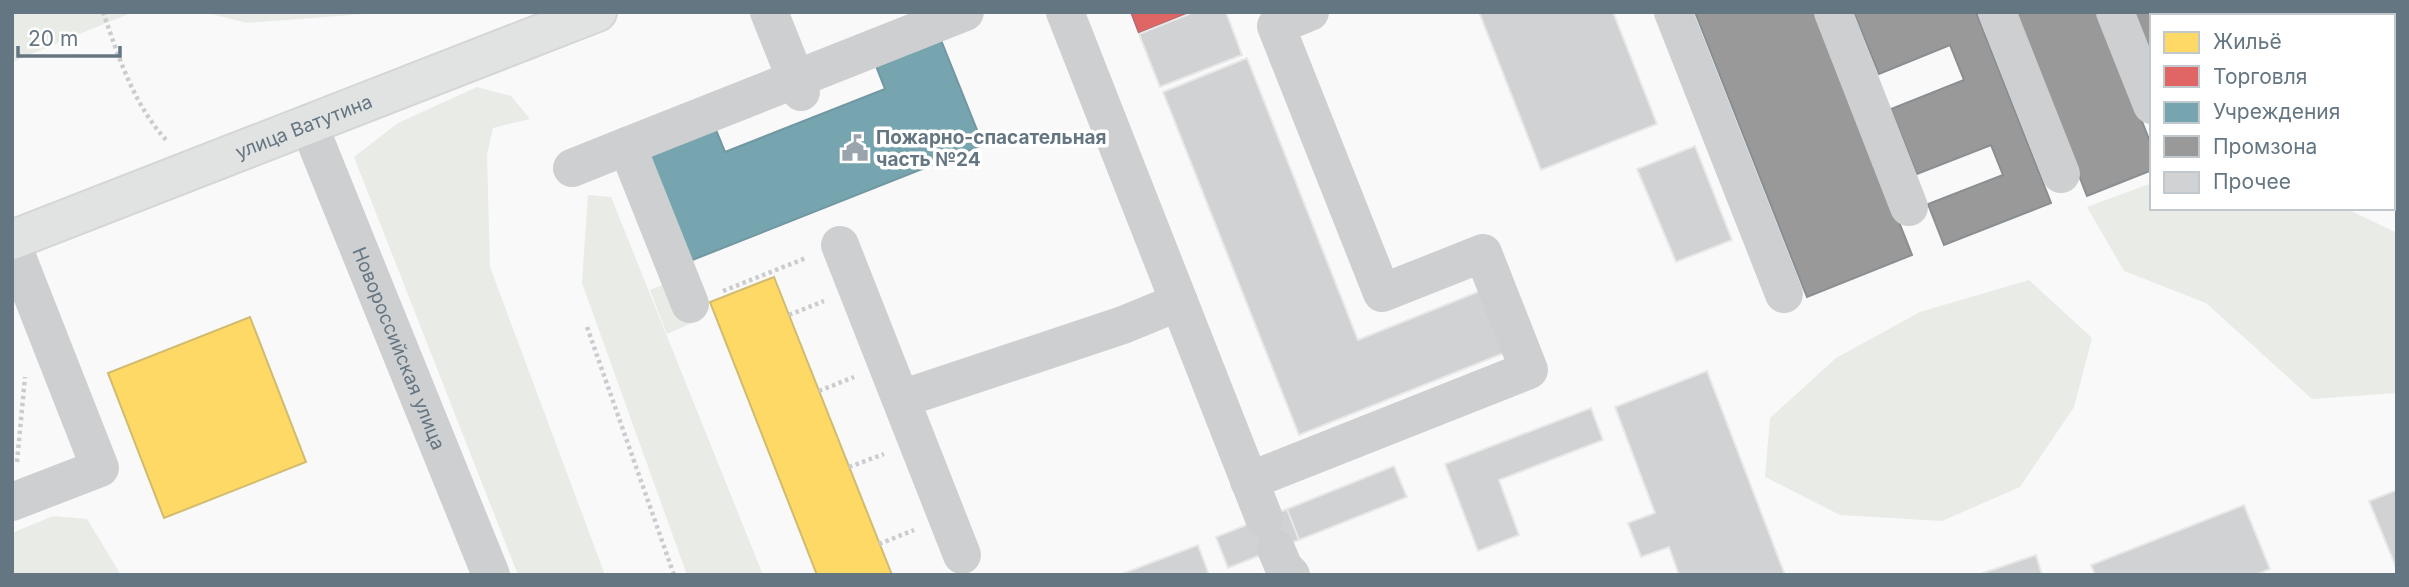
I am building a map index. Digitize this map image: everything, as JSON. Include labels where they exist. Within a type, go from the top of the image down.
[{"type":"main road","name":"улица Ватутина","points":[[12,242],[308,123],[597,12]]},
{"type":"street","points":[[769,12],[798,86]]},
{"type":"street","points":[[572,168],[798,86],[965,12]]},
{"type":"street","points":[[1065,12],[1277,547]]},
{"type":"street","points":[[1250,481],[1529,370],[1483,253],[1382,293],[1276,26],[1311,12]]},
{"type":"street","points":[[1673,12],[1784,294]]},
{"type":"street","points":[[1833,12],[1909,207]]},
{"type":"street","points":[[1997,12],[2062,174]]},
{"type":"street","points":[[2115,12],[2150,100]]},
{"type":"street","name":"Новороссийская улица","points":[[308,123],[491,575]]},
{"type":"street","points":[[627,146],[690,304]]},
{"type":"street","points":[[12,242],[100,468],[13,502]]},
{"type":"street","points":[[840,245],[962,555]]},
{"type":"street","points":[[901,399],[1123,325],[1179,302]]},
{"type":"path","points":[[103,12],[124,72],[146,114],[195,168]]},
{"type":"path","points":[[690,304],[840,245]]},
{"type":"path","points":[[789,315],[837,296]]},
{"type":"path","points":[[587,327],[674,575]]},
{"type":"path","points":[[13,502],[26,363]]},
{"type":"path","points":[[819,391],[867,372]]},
{"type":"path","points":[[849,467],[885,453]]},
{"type":"shaded area","points":[[12,12],[133,12],[12,62]]},
{"type":"shaded area","points":[[204,12],[390,12],[247,23]]},
{"type":"shaded area","points":[[2168,12],[2324,14],[2169,14]]},
{"type":"shaded area","points":[[477,87],[511,96],[530,119],[493,128],[487,155],[490,267],[605,575],[518,575],[354,157],[398,123]]},
{"type":"shaded area","points":[[2150,184],[2150,210],[2349,210],[2397,233],[2397,393],[2312,399],[2206,303],[2124,271],[2087,207]]},
{"type":"shaded area","points":[[588,195],[611,197],[763,575],[687,575],[582,283]]},
{"type":"shaded area","points":[[675,280],[692,323],[667,334],[650,290]]},
{"type":"shaded area","points":[[2029,280],[2092,338],[2074,407],[2020,487],[1942,521],[1840,515],[1765,477],[1770,418],[1836,358],[1920,312]]},
{"type":"shaded area","points":[[53,516],[87,519],[121,575],[12,575],[12,533]]},
{"type":"building: Жильё","points":[[774,277],[892,575],[817,575],[710,302]]},
{"type":"building: Жильё","points":[[250,317],[306,462],[164,518],[108,373]]},
{"type":"building: Торговля","points":[[1131,12],[1191,12],[1139,33]]},
{"type":"building: Учреждения","name":"Пожарно-спасательная часть №24","points":[[941,40],[983,145],[690,261],[647,151],[714,125],[725,152],[885,89],[876,66]]},
{"type":"building: Промзона","points":[[1695,12],[1816,12],[1912,255],[1807,297]]},
{"type":"building: Промзона","points":[[1854,12],[1976,12],[2051,203],[1944,245],[1928,204],[2003,175],[1991,145],[1917,174],[1891,109],[1964,80],[1950,45],[1879,74]]},
{"type":"building: Промзона","points":[[2015,12],[2099,12],[2150,142],[2150,171],[2087,196]]},
{"type":"building: Промзона","points":[[2128,12],[2162,12],[2150,14],[2150,69]]},
{"type":"building: Прочее","points":[[1194,12],[1226,12],[1242,55],[1160,87],[1139,34]]},
{"type":"building: Прочее","points":[[1479,12],[1613,12],[1657,124],[1541,170]]},
{"type":"building: Прочее","points":[[1247,58],[1358,340],[1485,289],[1509,351],[1299,435],[1163,92]]},
{"type":"building: Прочее","points":[[1695,146],[1732,240],[1676,262],[1637,169]]},
{"type":"building: Прочее","points":[[1707,371],[1785,575],[1679,575],[1669,547],[1641,557],[1628,523],[1655,513],[1615,407]]},
{"type":"building: Прочее","points":[[1591,408],[1603,440],[1499,480],[1519,535],[1478,551],[1445,464]]},
{"type":"building: Прочее","points":[[1394,466],[1407,497],[1299,540],[1287,509]]},
{"type":"building: Прочее","points":[[2397,490],[2397,570],[2369,501]]},
{"type":"building: Прочее","points":[[2244,505],[2270,569],[2256,575],[2095,575],[2091,565]]},
{"type":"building: Прочее","points":[[1287,509],[1299,540],[1228,568],[1216,537]]},
{"type":"building: Прочее","points":[[1198,545],[1209,575],[1119,575]]},
{"type":"building: Прочее","points":[[2036,555],[2042,575],[1977,575]]},
{"type":"place","name":"Пожарно-спасательная часть №24","points":[[855,148]]}]
